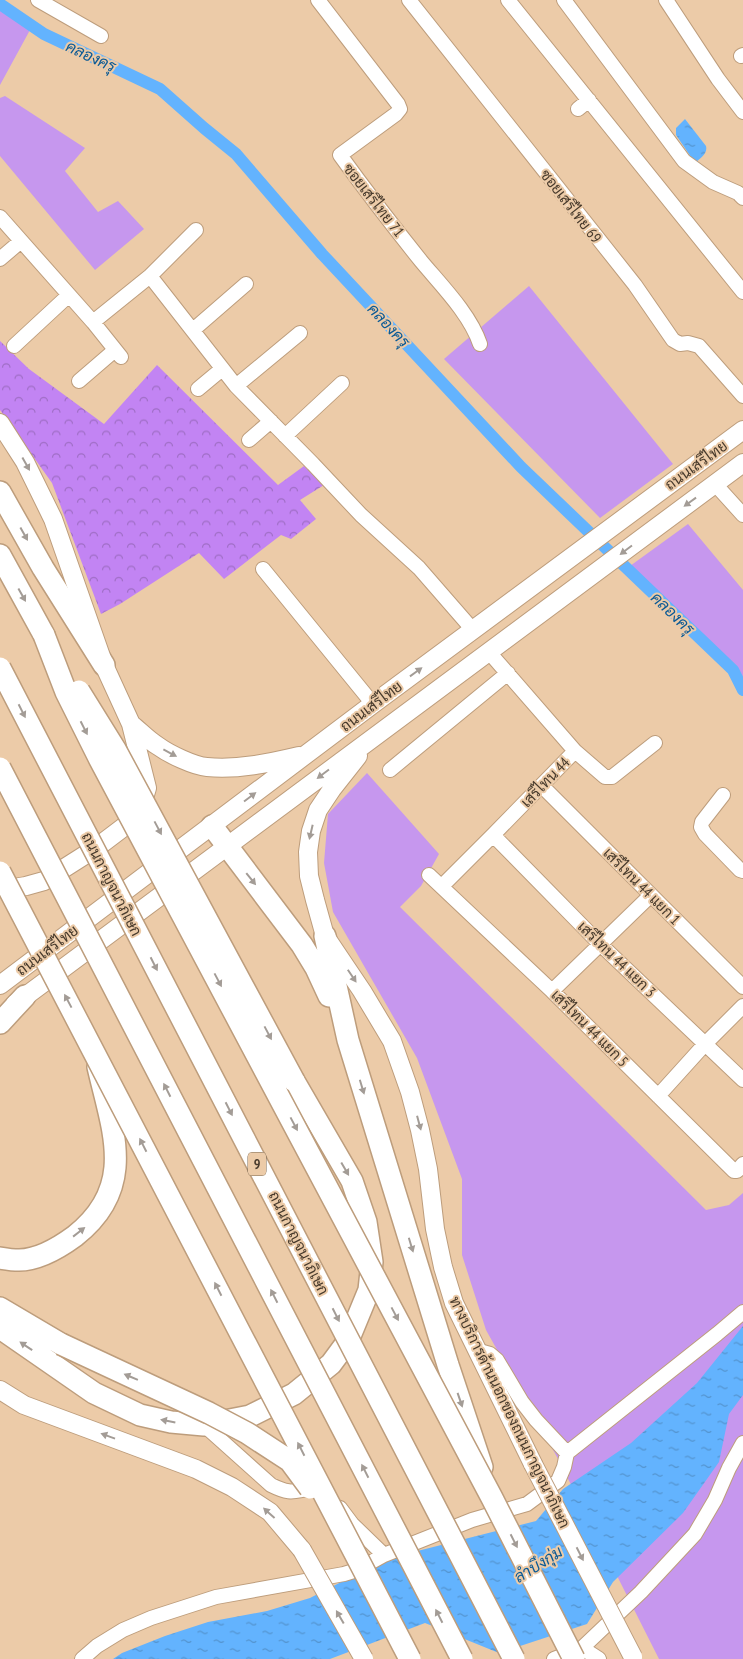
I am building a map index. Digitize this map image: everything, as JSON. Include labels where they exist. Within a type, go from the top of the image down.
[{"type":"highway","points":[[0,492],[43,568],[104,665]]},
{"type":"highway","points":[[0,555],[44,635],[115,749],[294,1081],[352,1181],[366,1222],[372,1262],[369,1290],[348,1341],[330,1364],[294,1394],[250,1416],[204,1425],[171,1422],[140,1415],[94,1392],[0,1328]]},
{"type":"highway","points":[[44,635],[66,692],[99,758],[492,1498],[578,1654]]},
{"type":"highway","name":"ถนนกาญจนาภิเษก","points":[[0,668],[514,1659]]},
{"type":"highway","points":[[0,768],[462,1659]]},
{"type":"highway","points":[[212,826],[226,848],[274,907],[316,968],[348,1040]]},
{"type":"highway","points":[[0,872],[410,1659]]},
{"type":"highway","points":[[325,936],[348,1040],[448,1366],[492,1498]]},
{"type":"highway","points":[[0,1023],[25,996]]},
{"type":"highway","points":[[0,1258],[21,1260],[37,1256],[63,1244],[88,1225],[105,1203],[114,1180],[116,1155],[114,1131],[95,1053]]},
{"type":"highway","points":[[0,1308],[61,1344],[209,1413],[247,1433],[290,1461],[322,1503],[356,1554]]},
{"type":"main road","points":[[0,423],[25,462],[53,519],[104,665],[131,724],[147,788],[142,805],[133,820],[96,848],[44,881],[14,888],[0,885]]},
{"type":"main road","name":"ถนนเสรีไทย","points":[[0,985],[373,704],[743,430]]},
{"type":"main road","name":"ถนนเสรีไทย","points":[[0,1014],[743,463]]},
{"type":"main road","points":[[131,724],[158,746],[180,758],[205,768],[265,764],[307,754]]},
{"type":"main road","name":"ทางบริการด้านนอกของถนนกาญจนาภิเษก","points":[[376,734],[332,789],[318,810],[311,831],[308,852],[309,876],[325,936],[362,990],[392,1041],[410,1092],[428,1169],[435,1229],[443,1267],[454,1303],[533,1464],[634,1658]]},
{"type":"main road","points":[[0,1390],[24,1406],[196,1469],[232,1487],[270,1512],[302,1550],[364,1659]]},
{"type":"street","name":"ซอยเสรีไทย 71","points":[[318,0],[400,109],[396,114],[340,155],[383,213],[453,299],[477,335],[480,344]]},
{"type":"street","name":"ซอยเสรีไทย 69","points":[[408,0],[635,285],[673,340],[680,344],[688,343],[699,346],[743,396]]},
{"type":"street","points":[[508,0],[584,104],[743,292]]},
{"type":"street","points":[[564,0],[684,161],[713,182],[738,193],[743,198]]},
{"type":"street","points":[[666,0],[718,79],[743,112]]},
{"type":"street","points":[[46,2],[101,36]]},
{"type":"street","points":[[0,217],[118,353],[79,381]]},
{"type":"street","points":[[93,322],[150,276],[196,230]]},
{"type":"street","points":[[0,259],[21,241]]},
{"type":"street","points":[[150,276],[236,386],[361,515],[419,568],[473,630]]},
{"type":"street","points":[[193,330],[246,284]]},
{"type":"street","points":[[14,346],[69,295]]},
{"type":"street","points":[[236,386],[300,333]]},
{"type":"street","points":[[198,389],[222,369]]},
{"type":"street","points":[[285,436],[342,383]]},
{"type":"street","points":[[249,440],[271,421]]},
{"type":"street","points":[[715,484],[743,515]]},
{"type":"street","points":[[263,569],[373,704]]},
{"type":"street","name":"เสรีไทน 44","points":[[442,886],[575,751],[488,651]]},
{"type":"street","points":[[390,770],[508,674]]},
{"type":"street","points":[[575,751],[605,777],[612,777],[655,744]]},
{"type":"street","name":"เสรีไทน 44 แยก 1","points":[[542,786],[743,987]]},
{"type":"street","points":[[723,795],[702,822],[701,827],[705,834],[743,871]]},
{"type":"street","name":"เสรีไทน 44 แยก 3","points":[[494,835],[600,944],[743,1080]]},
{"type":"street","name":"เสรีไทน 44 แยก 5","points":[[430,875],[552,990],[734,1171],[740,1167]]},
{"type":"street","points":[[552,990],[651,895]]},
{"type":"street","points":[[658,1096],[705,1044],[743,1006]]},
{"type":"street","points":[[82,1659],[97,1646],[123,1630],[151,1618],[216,1598],[344,1574],[357,1570],[384,1555],[472,1520],[527,1504],[558,1481],[567,1453],[743,1312]]},
{"type":"street","points":[[476,1350],[490,1354],[497,1360],[522,1402],[567,1453]]},
{"type":"street","points":[[204,1425],[271,1485],[284,1491],[299,1491],[320,1487],[331,1495],[352,1524],[384,1555]]},
{"type":"street","points":[[578,1654],[641,1592],[695,1534],[715,1500],[729,1468],[743,1443]]},
{"type":"street","points":[[554,1659],[578,1654],[599,1659]]},
{"type":"shaded area","points":[[0,10],[30,30],[0,85]]},
{"type":"shaded area","points":[[5,96],[85,148],[65,171],[98,212],[118,201],[144,229],[95,270],[0,156],[0,98]]},
{"type":"shaded area","points":[[529,286],[673,464],[600,518],[444,359]]},
{"type":"shaded area","points":[[688,524],[743,590],[743,677],[737,666],[630,566]]},
{"type":"shaded area","points":[[367,773],[439,854],[421,886],[400,907],[706,1210],[729,1205],[743,1193],[743,1659],[659,1659],[557,1457],[486,1330],[462,1255],[462,1179],[417,1058],[333,912],[324,863],[328,814]]},
{"type":"green space","points":[[0,341],[29,369],[104,424],[157,365],[278,485],[304,466],[324,485],[300,500],[316,519],[291,539],[281,535],[224,579],[199,553],[120,604],[101,614],[52,483],[0,410]]},
{"type":"water","points":[[685,119],[706,146],[705,154],[695,163],[676,135],[676,128]]},
{"type":"water","name":"ลำบึงกุ่ม","points":[[743,1326],[743,1395],[729,1414],[719,1462],[683,1513],[613,1582],[587,1624],[499,1653],[425,1623],[330,1659],[113,1659],[122,1653],[165,1636],[208,1622],[267,1611],[310,1598],[386,1559],[536,1521],[563,1489],[631,1443],[697,1383]]},
{"type":"waterway","name":"คลองครุ","points":[[0,4],[44,34],[160,89],[236,154],[322,254],[521,467],[733,670],[743,690]]}]
